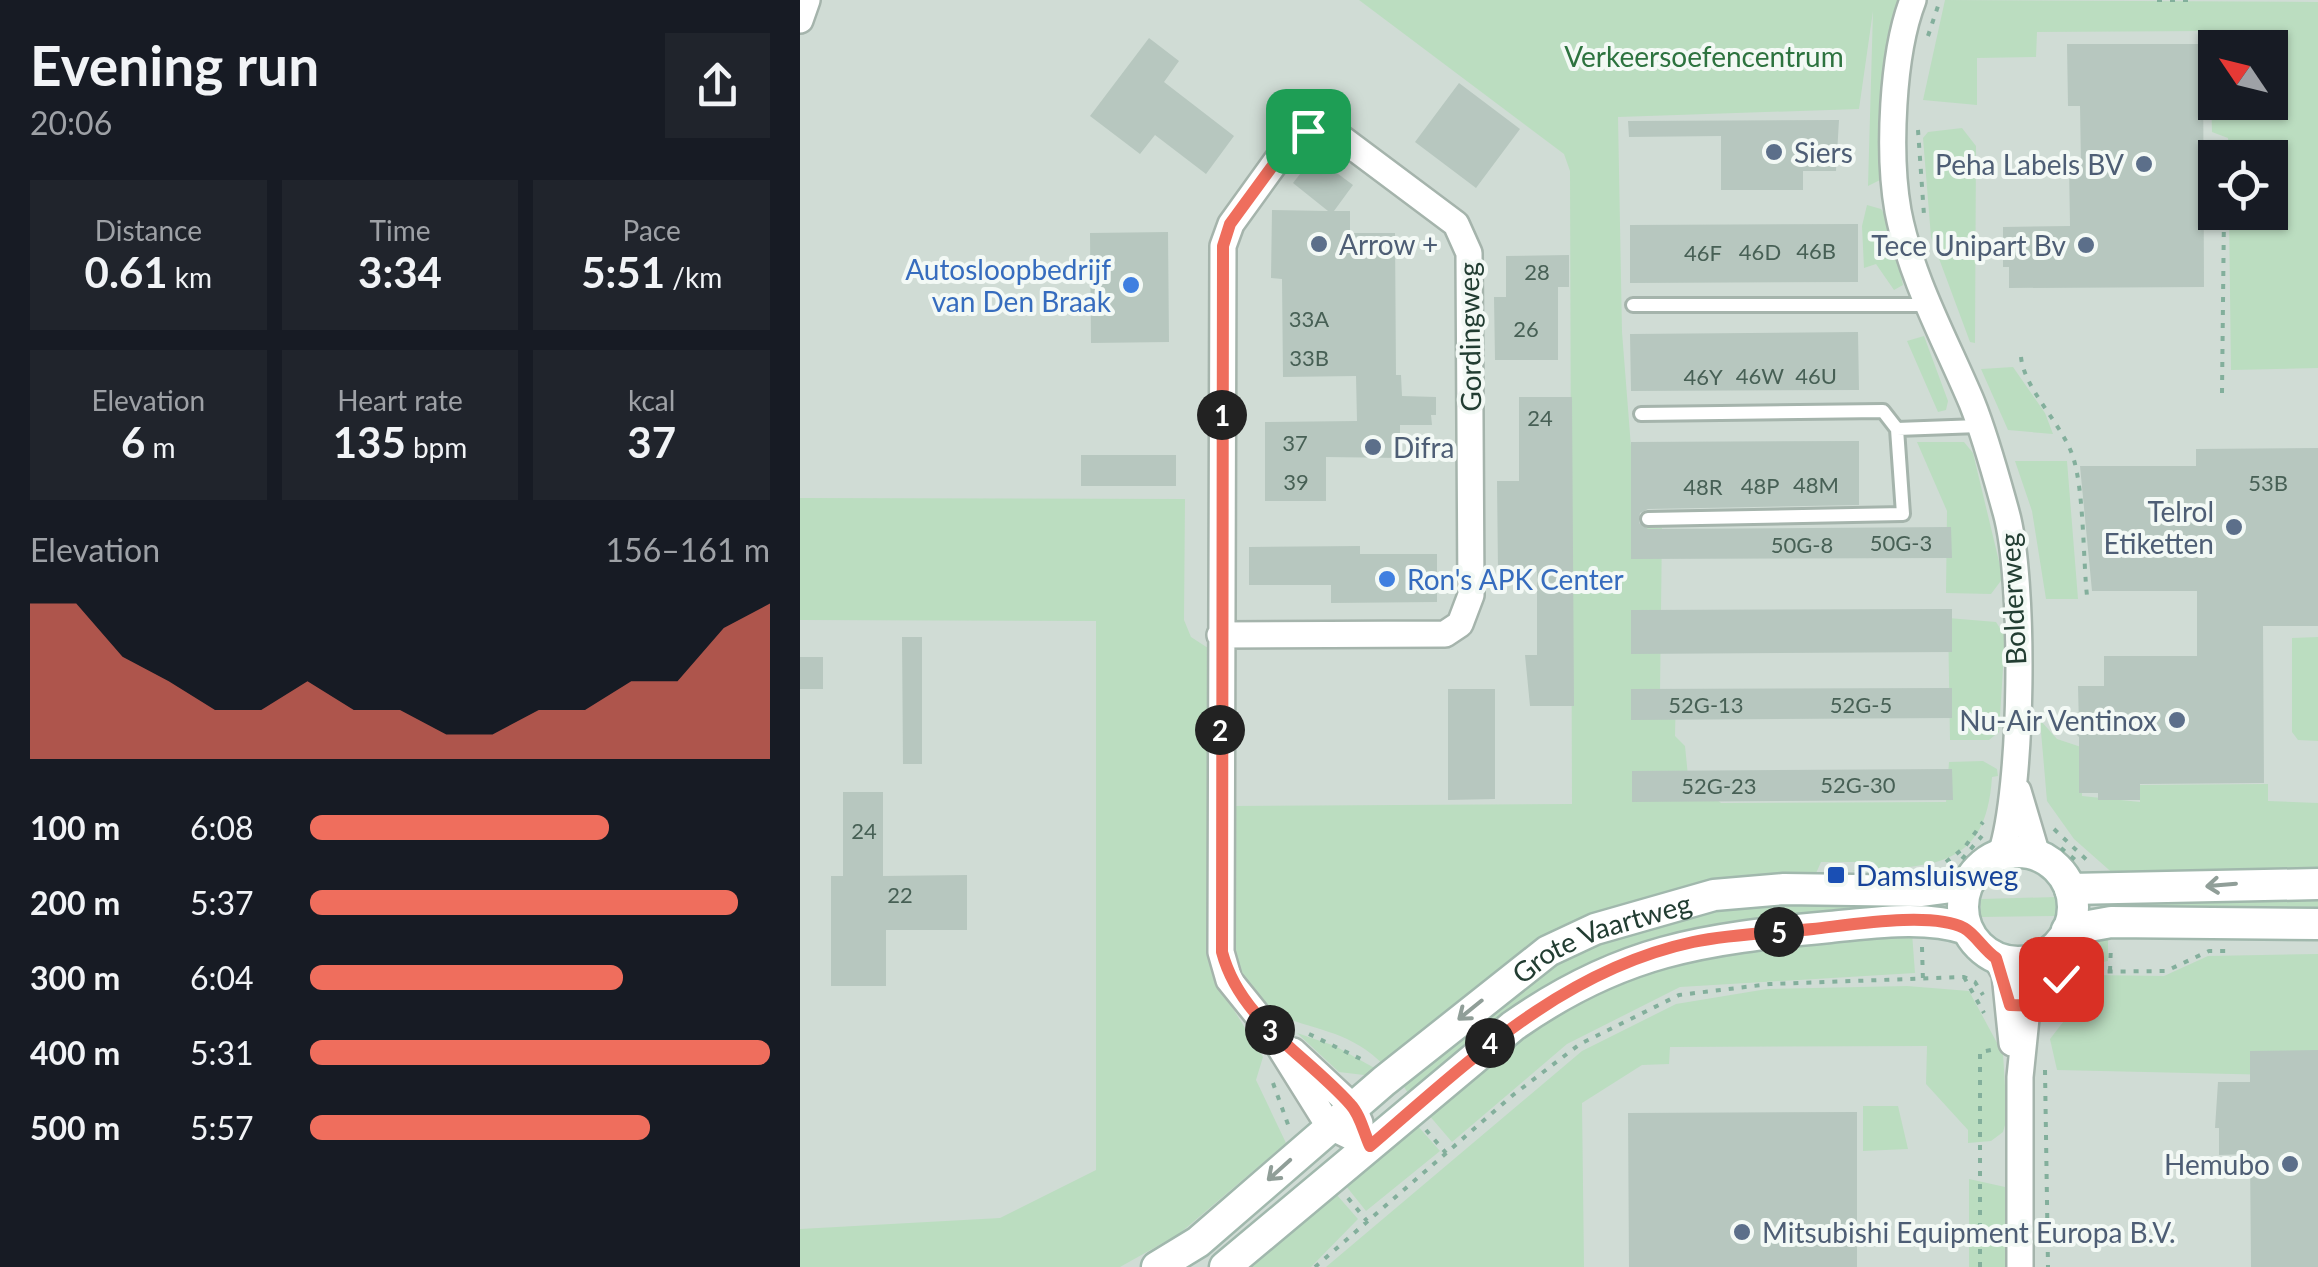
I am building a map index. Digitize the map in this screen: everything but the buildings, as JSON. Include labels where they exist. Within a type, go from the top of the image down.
[{"type":"main road","points":[[2001,854],[2037,854],[2062,874],[2070,889],[2073,903],[2068,930],[2059,943],[2032,960],[1996,958],[1979,946],[1967,929],[1962,914],[1967,885],[1980,866],[2001,854]]},
{"type":"main road","points":[[2070,889],[2318,884]]},
{"type":"main road","name":"Grote Vaartweg","points":[[1157,1267],[1198,1242],[1329,1126],[1502,984],[1548,952],[1595,929],[1714,895],[1784,889],[1922,891],[1967,885]]},
{"type":"main road","name":"Grote Vaartweg","points":[[1224,1267],[1513,1026],[1556,996],[1618,965],[1692,942],[1746,934],[1921,922],[1967,929]]},
{"type":"main road","points":[[2068,930],[2111,922],[2318,924]]},
{"type":"street","points":[[800,20],[807,0]]},
{"type":"street","name":"Bolderweg","points":[[1913,0],[1896,76],[1898,211],[1929,305],[1980,426],[2008,518],[2016,616],[2015,777],[2001,854]]},
{"type":"street","name":"Gordingweg","points":[[1220,635],[1445,634],[1460,624],[1471,595],[1469,253],[1464,235],[1456,224],[1325,126],[1293,138],[1230,224],[1223,246],[1220,635],[1222,952],[1229,980],[1267,1027],[1329,1126]]},
{"type":"street","name":"Bolderweg","points":[[2015,777],[2037,854]]},
{"type":"street","points":[[1996,958],[2018,1009]]},
{"type":"street","points":[[2020,1267],[2018,1009],[2032,960]]},
{"type":"street","name":"Gordingweg","points":[[1267,1027],[1353,1107],[1370,1146]]},
{"type":"street","points":[[1329,1126],[1370,1146]]},
{"type":"lane","points":[[1633,304],[1929,305]]},
{"type":"lane","points":[[1642,414],[1882,412],[1897,430],[1903,514],[1648,518]]},
{"type":"lane","points":[[1897,430],[1980,426]]},
{"type":"path","points":[[2158,0],[2193,0]]},
{"type":"path","points":[[2222,393],[2224,230]]},
{"type":"path","points":[[2021,357],[2022,370],[2048,407],[2074,458],[2087,596]]},
{"type":"path","points":[[1934,867],[1964,848],[1990,810]]},
{"type":"path","points":[[1315,1267],[1513,1096],[1580,1044],[1679,996],[1770,984],[1964,978],[1974,982],[1990,1006],[2018,1009],[2069,972],[2166,970],[2209,951],[2245,950]]},
{"type":"path","points":[[1964,978],[2018,1009]]},
{"type":"path","points":[[1980,1267],[1980,1052],[2004,1048]]},
{"type":"path","points":[[2044,1058],[2048,1267]]},
{"type":"shaded area","points":[[800,0],[2318,0],[2318,1267],[800,1267]]},
{"type":"green space","name":"Verkeersoefencentrum","points":[[1359,0],[1900,0],[1886,65],[1886,177],[1868,186],[1873,11],[1859,109],[1618,117],[1622,332],[1635,498],[1631,528],[1662,528],[1660,692],[1676,692],[1675,736],[1685,746],[1688,776],[1721,803],[1946,802],[1949,762],[1983,761],[1997,769],[1998,776],[1992,777],[1988,808],[1979,830],[1950,857],[1909,867],[1859,872],[1852,871],[1875,862],[1821,862],[1813,880],[1671,892],[1385,1066],[1357,1044],[1269,1011],[1253,998],[1242,976],[1231,918],[1230,806],[1572,804],[1570,171],[1564,154]]},
{"type":"green space","points":[[1945,0],[2318,2],[2318,368],[2231,370],[2229,230],[2288,230],[2288,140],[2228,140],[2212,132],[2212,120],[2288,120],[2288,30],[2037,32],[2036,57],[1977,58],[1977,105],[1923,100]]},
{"type":"green space","points":[[1962,128],[1976,146],[1975,343],[1970,342],[1931,237],[1923,138],[1928,132]]},
{"type":"green space","points":[[1867,205],[1881,209],[1888,219],[1903,285],[1894,290],[1876,264],[1864,268],[1862,226]]},
{"type":"green space","points":[[1924,336],[1948,401],[1946,410],[1938,412],[1907,341]]},
{"type":"green space","points":[[2013,367],[2045,413],[2053,434],[2008,430],[1981,369]]},
{"type":"green space","points":[[1917,442],[1964,442],[1973,453],[2003,578],[1991,594],[1946,593],[1947,511]]},
{"type":"green space","points":[[2015,461],[2067,461],[2078,599],[2046,599],[2032,511]]},
{"type":"green space","points":[[800,498],[1185,499],[1184,620],[1191,637],[1211,650],[1219,986],[1263,1057],[1256,1080],[1286,1143],[1179,1234],[1120,1267],[800,1267],[800,1229],[1000,1218],[1096,1170],[1096,621],[800,620]]},
{"type":"green space","points":[[1948,618],[1996,622],[2005,636],[1999,732],[1989,740],[1950,740]]},
{"type":"green space","points":[[2318,637],[2318,741],[2298,740],[2292,732],[2292,638]]},
{"type":"green space","points":[[2040,720],[2057,739],[2081,747],[2082,796],[2140,802],[2140,785],[2268,784],[2268,801],[2318,803],[2318,876],[2125,884],[2074,839],[2047,801]]},
{"type":"green space","points":[[2056,897],[2059,907],[2055,916],[1980,917],[1981,899]]},
{"type":"green space","points":[[2318,898],[2318,912],[2123,913],[2123,899]]},
{"type":"green space","points":[[1915,899],[1915,916],[1808,916],[1737,921],[1702,926],[1633,946],[1544,993],[1409,1095],[1403,1085],[1520,987],[1601,941],[1644,926],[1732,908]]},
{"type":"green space","points":[[2108,930],[2108,961],[2068,973],[2044,1007],[2038,1005],[2046,977],[2060,957]]},
{"type":"green space","points":[[1912,933],[1915,973],[1680,987],[1567,1044],[1452,1142],[1428,1114],[1556,1008],[1604,980],[1635,968],[1712,951]]},
{"type":"green space","points":[[2318,954],[2318,1076],[2057,1070],[2050,1039],[2067,1017],[2076,984],[2089,975],[2164,976],[2208,956]]},
{"type":"green space","points":[[1907,986],[1969,991],[2003,1054],[2007,1118],[2003,1132],[1991,1141],[1968,1143],[1968,1130],[1926,1084],[1927,1046],[1670,1047],[1669,1064],[1642,1065],[1582,1103],[1584,1267],[1326,1267],[1582,1051],[1676,1004],[1767,989]]},
{"type":"green space","points":[[1297,1033],[1335,1046],[1378,1070],[1372,1076],[1339,1072]]},
{"type":"green space","points":[[1863,1106],[1898,1106],[1908,1149],[1863,1151]]},
{"type":"green space","points":[[1416,1124],[1440,1151],[1366,1211],[1346,1186]]},
{"type":"green space","points":[[1969,1179],[2005,1187],[2007,1267],[1969,1267]]},
{"type":"green space","points":[[1336,1194],[1358,1219],[1311,1267],[1250,1267]]},
{"type":"place","name":"Siers","points":[[1774,152]]},
{"type":"place","name":"Peha Labels BV","points":[[2144,164]]},
{"type":"place","name":"Arrow +","points":[[1319,244]]},
{"type":"place","name":"Tece Unipart Bv","points":[[2086,245]]},
{"type":"place","name":"Autosloopbedrijf van Den Braak","points":[[1131,285]]},
{"type":"place","name":"Difra","points":[[1373,447]]},
{"type":"place","name":"Telrol Etiketten","points":[[2234,527]]},
{"type":"place","name":"Ron's APK Center","points":[[1387,579]]},
{"type":"place","name":"Nu-Air Ventinox","points":[[2177,720]]},
{"type":"place","name":"Damsluisweg","points":[[1836,875]]},
{"type":"place","name":"Hemubo","points":[[2290,1164]]},
{"type":"place","name":"Mitsubishi Equipment Europa B.V.","points":[[1742,1232]]},
{"type":"route","points":[[1308,131],[1293,138],[1230,224],[1223,246],[1219,582],[1222,952],[1229,980],[1267,1027],[1353,1107],[1370,1146],[1449,1076],[1556,996],[1618,965],[1692,942],[1868,924],[1948,923],[1967,929],[1979,946],[1996,958],[2004,974],[2010,1005],[2047,1006],[2061,979]]}]
